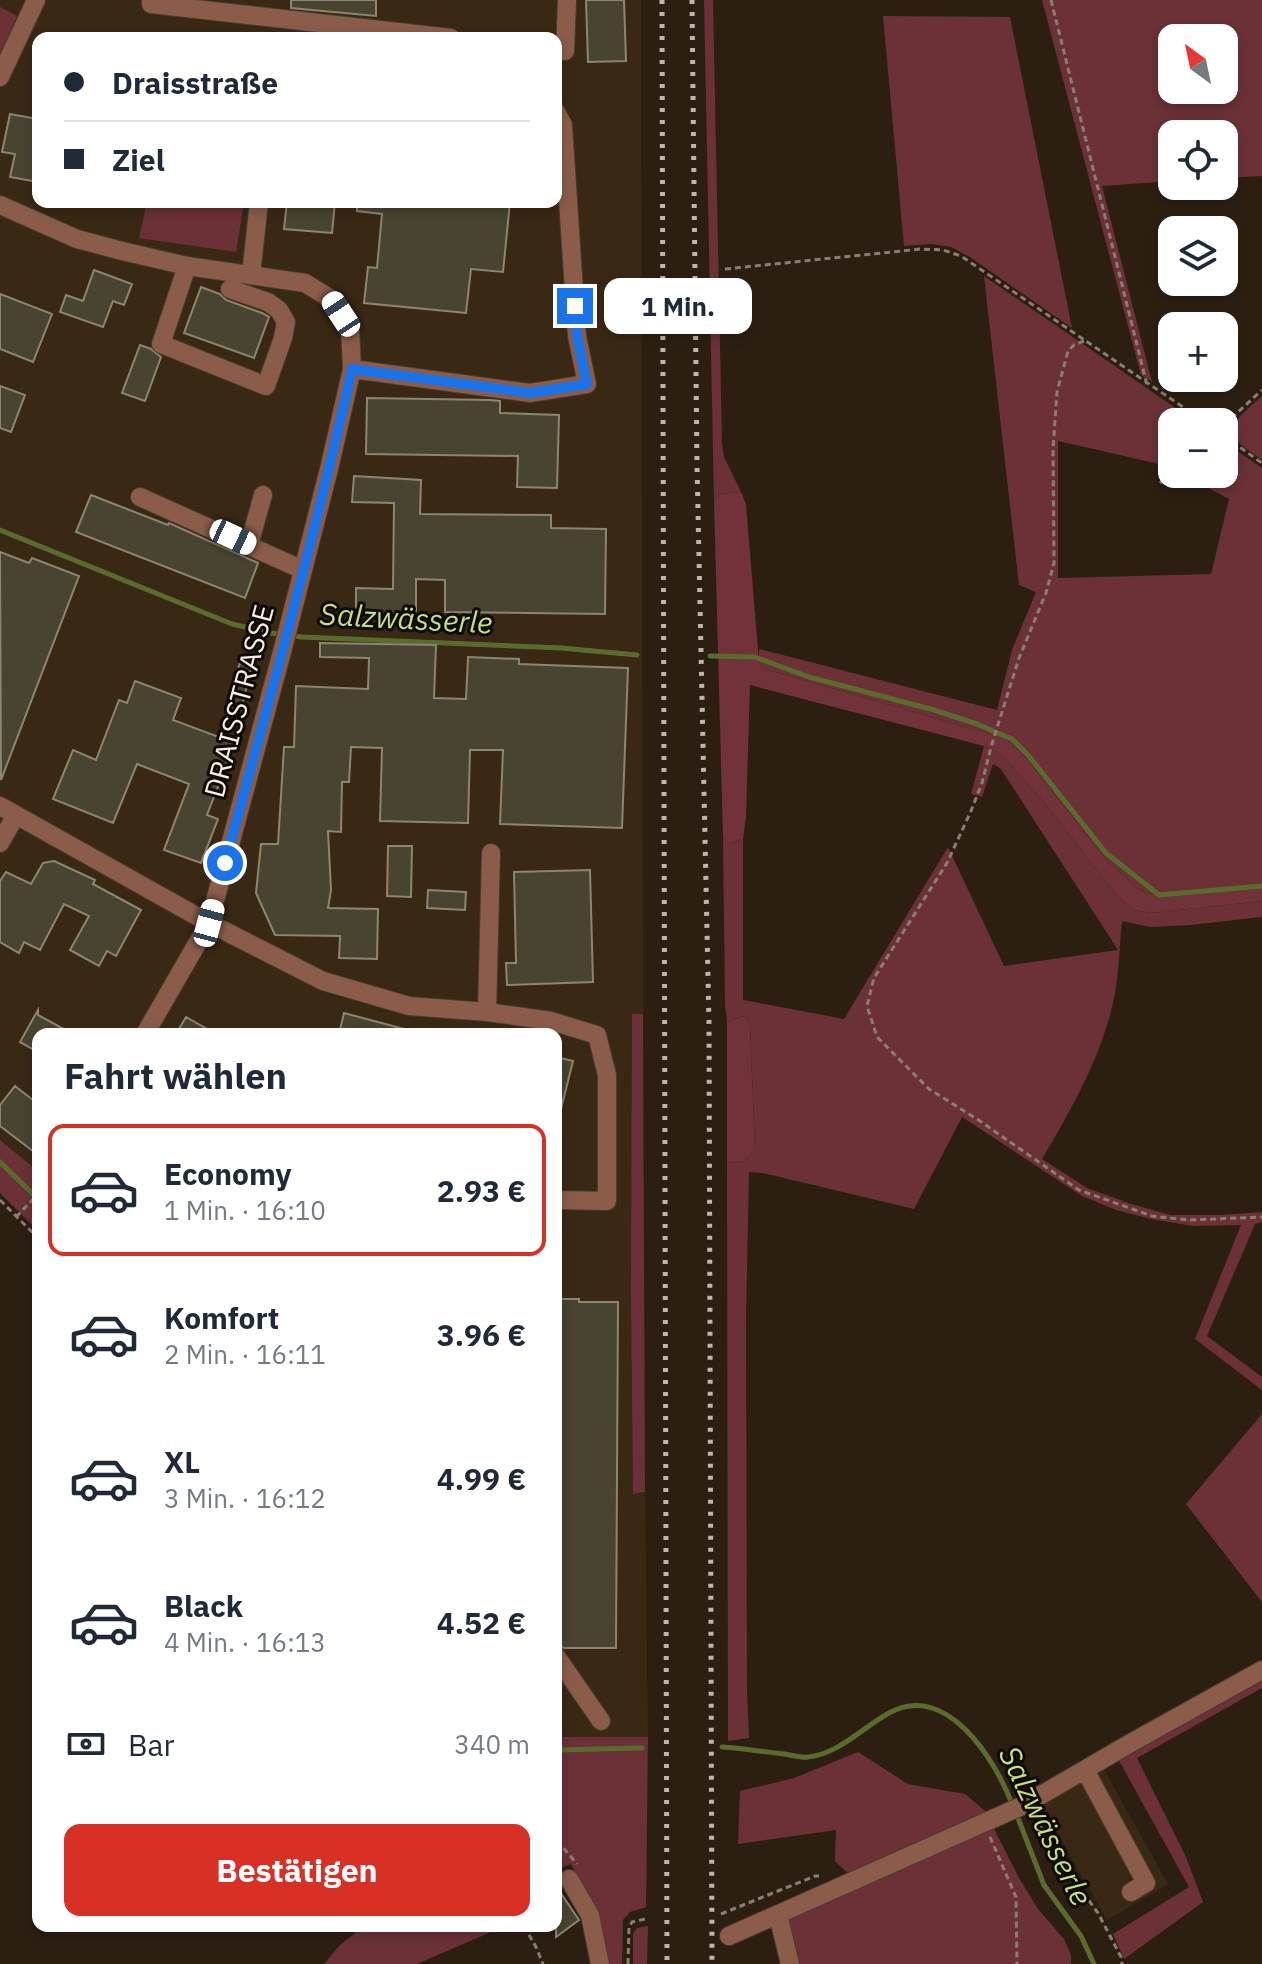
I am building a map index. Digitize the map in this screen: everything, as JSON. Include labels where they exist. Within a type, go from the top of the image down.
[{"type":"street","points":[[0,77],[36,0]]},
{"type":"street","points":[[151,0],[151,4],[280,28],[348,32]]},
{"type":"street","points":[[562,51],[565,51],[567,0]]},
{"type":"street","points":[[352,369],[530,393],[587,384],[577,336],[562,123]]},
{"type":"street","name":"DRAISSTRASSE","points":[[0,205],[77,239],[187,266],[305,283],[331,299],[350,328],[352,369],[329,469],[209,923],[148,1028]]},
{"type":"street","points":[[251,275],[258,208]]},
{"type":"street","points":[[187,266],[161,344],[266,386],[286,322],[279,310],[268,302],[230,289]]},
{"type":"street","points":[[249,545],[263,495]]},
{"type":"street","points":[[140,497],[303,570]]},
{"type":"street","points":[[0,843],[8,810],[209,923],[323,981],[409,1006],[551,1021],[597,1035],[607,1075],[607,1201],[562,1200]]},
{"type":"street","points":[[487,1012],[491,853]]},
{"type":"street","points":[[562,1665],[601,1721]]},
{"type":"street","points":[[729,1936],[1028,1803],[1262,1670]]},
{"type":"street","points":[[1085,1770],[1146,1883],[1131,1892]]},
{"type":"street","points":[[569,1879],[590,1915],[600,1964]]},
{"type":"street","points":[[778,1915],[790,1964]]},
{"type":"path","points":[[1051,0],[1147,385]]},
{"type":"path","points":[[725,269],[921,249],[943,250],[961,256],[1183,408]]},
{"type":"path","points":[[1084,341],[1068,351],[1057,392],[1053,449],[1054,563],[1046,593],[1019,658],[982,783],[947,863],[874,978],[867,1006],[877,1037],[929,1089],[1079,1190],[1152,1216],[1189,1220],[1262,1217]]},
{"type":"path","points":[[1238,412],[1262,390]]},
{"type":"path","points":[[1238,446],[1262,463]]},
{"type":"path","points":[[0,1200],[32,1231]]},
{"type":"path","points":[[18,1215],[32,1200]]},
{"type":"path","points":[[1028,1803],[1046,1842],[1098,1913],[1122,1964]]},
{"type":"path","points":[[989,1822],[1016,1897],[1017,1964]]},
{"type":"path","points":[[721,1914],[815,1876],[825,1876],[839,1888]]},
{"type":"path","points":[[628,1964],[629,1927],[632,1922],[645,1919]]},
{"type":"path","points":[[527,1932],[543,1964]]},
{"type":"shaded area","points":[[0,0],[641,0],[643,1014],[633,1014],[633,1494],[645,1492],[648,1737],[562,1737],[562,1028],[32,1028],[32,1166],[0,1140]]},
{"type":"shaded area","points":[[704,0],[713,0],[722,443],[724,457],[741,492],[720,494],[714,501]]},
{"type":"shaded area","points":[[1042,0],[1262,0],[1262,176],[1238,177],[1238,120],[1158,120],[1158,182],[1102,186],[1152,382],[1141,375]]},
{"type":"shaded area","points":[[0,7],[17,16],[0,56]]},
{"type":"shaded area","points":[[883,16],[1010,17],[1072,328],[951,247],[932,244],[904,246]]},
{"type":"shaded area","points":[[146,208],[243,208],[236,252],[139,238]]},
{"type":"shaded area","points":[[984,276],[1176,408],[1158,408],[1158,464],[1058,441],[1058,578],[1211,574],[1229,499],[1208,488],[1238,488],[1238,452],[1262,468],[1262,884],[1149,895],[1106,860],[1030,763],[982,732],[762,668],[759,662],[759,649],[997,710],[1012,650],[1036,592],[1019,585]]},
{"type":"shaded area","points":[[1262,396],[1262,460],[1238,442],[1238,420]]},
{"type":"shaded area","points":[[741,492],[746,504],[759,662],[762,668],[982,732],[1013,746],[1030,763],[1106,860],[1149,895],[1262,884],[1262,901],[1151,913],[1134,910],[1118,897],[1044,802],[1000,753],[984,746],[750,685],[746,817],[743,839],[729,843],[723,837],[714,501],[720,494]]},
{"type":"shaded area","points":[[984,746],[1000,753],[1044,802],[1118,897],[1134,910],[1151,913],[1262,901],[1262,917],[1150,927],[1122,921],[1116,986],[1100,1047],[1083,1086],[1042,1159],[1087,1188],[1171,1215],[1262,1212],[1262,1222],[1255,1224],[1207,1336],[1262,1377],[1262,1390],[1195,1339],[1241,1225],[1193,1226],[1116,1210],[1082,1196],[962,1117],[914,1209],[749,1172],[746,1319],[749,1738],[728,1741],[727,1163],[744,1161],[755,1150],[750,1024],[744,1016],[727,1022],[725,1005],[723,837],[730,843],[743,839],[743,1000],[844,1019],[948,847],[1004,966],[1118,950],[1001,769],[993,764],[982,797],[971,794]]},
{"type":"shaded area","points":[[632,1014],[643,1014],[645,1492],[633,1494],[631,1293]]},
{"type":"shaded area","points":[[744,1016],[750,1024],[755,1150],[744,1161],[727,1163],[727,1022]]},
{"type":"shaded area","points":[[0,1140],[32,1166],[32,1225],[0,1193]]},
{"type":"shaded area","points":[[1262,1414],[1262,1602],[1186,1504]]},
{"type":"shaded area","points":[[1262,1676],[1262,1688],[1137,1758],[1186,1857],[1203,1902],[1124,1959],[1113,1934],[1189,1887],[1117,1757]]},
{"type":"shaded area","points":[[562,1737],[648,1737],[646,1907],[630,1912],[623,1920],[622,1964],[607,1964],[593,1912],[571,1864],[562,1868]]},
{"type":"shaded area","points":[[858,1752],[908,1784],[965,1794],[991,1816],[851,1876],[835,1861],[836,1830],[738,1844],[740,1791],[794,1778]]},
{"type":"shaded area","points":[[1102,1766],[1168,1884],[1107,1920],[1040,1802]]},
{"type":"shaded area","points":[[993,1827],[1038,1909],[1064,1939],[1071,1955],[1071,1964],[794,1964],[786,1915]]},
{"type":"shaded area","points":[[648,1926],[647,1964],[633,1964],[633,1934],[637,1928]]},
{"type":"shaded area","points":[[356,1932],[491,1932],[417,1964],[324,1964]]},
{"type":"building","points":[[291,0],[376,0],[376,16],[291,8]]},
{"type":"building","points":[[586,0],[624,0],[626,61],[588,62]]},
{"type":"building","points":[[10,114],[32,118],[32,181],[10,177],[15,154],[2,152]]},
{"type":"building","points":[[286,208],[334,208],[332,233],[284,229]]},
{"type":"building","points":[[357,208],[509,208],[503,272],[471,269],[466,313],[364,303],[368,267],[377,268],[382,214],[357,211]]},
{"type":"building","points":[[94,270],[132,284],[124,305],[113,301],[103,327],[60,312],[66,295],[83,301]]},
{"type":"building","points":[[201,287],[269,317],[254,358],[184,333]]},
{"type":"building","points":[[0,294],[52,314],[33,362],[0,349]]},
{"type":"building","points":[[140,345],[161,357],[145,401],[122,393]]},
{"type":"building","points":[[0,386],[25,395],[11,432],[0,428]]},
{"type":"building","points":[[367,398],[490,400],[500,401],[500,413],[559,415],[557,488],[517,487],[518,456],[366,454]]},
{"type":"building","points":[[354,476],[421,480],[420,514],[551,515],[551,528],[606,529],[605,614],[445,612],[445,580],[416,579],[416,614],[356,614],[356,588],[393,589],[394,503],[352,502]]},
{"type":"building","points":[[91,495],[169,523],[258,563],[245,598],[76,532]]},
{"type":"building","points":[[0,552],[29,563],[32,558],[79,576],[1,780]]},
{"type":"building","points":[[320,643],[436,645],[434,698],[466,699],[468,657],[519,659],[519,664],[628,668],[622,828],[500,824],[503,750],[470,750],[468,823],[380,821],[382,748],[351,747],[349,782],[342,782],[341,832],[328,831],[331,890],[328,908],[378,909],[377,959],[339,958],[340,936],[275,935],[256,893],[261,844],[278,844],[284,747],[294,747],[296,686],[368,689],[369,658],[320,657]]},
{"type":"building","points":[[240,662],[252,665],[241,710],[229,706]]},
{"type":"building","points":[[135,681],[181,698],[173,720],[235,743],[207,815],[218,819],[201,863],[164,850],[189,784],[137,764],[113,823],[53,799],[73,750],[96,760],[119,700],[127,703]]},
{"type":"building","points":[[388,846],[412,846],[411,897],[387,896]]},
{"type":"building","points":[[54,861],[95,880],[93,884],[141,910],[116,956],[107,951],[99,966],[70,950],[89,916],[64,904],[40,950],[24,942],[19,953],[0,942],[0,881],[6,872],[31,884],[43,863]]},
{"type":"building","points":[[590,870],[593,982],[507,985],[506,963],[516,963],[514,872]]},
{"type":"building","points":[[428,890],[466,892],[465,910],[427,908]]},
{"type":"building","points":[[38,1010],[38,1015],[62,1028],[32,1028],[32,1049],[20,1042]]},
{"type":"building","points":[[344,1013],[400,1028],[340,1028]]},
{"type":"building","points":[[186,1017],[205,1028],[180,1028]]},
{"type":"building","points":[[562,1058],[573,1061],[562,1105]]},
{"type":"building","points":[[15,1086],[32,1099],[32,1150],[0,1126],[0,1105]]},
{"type":"building","points":[[562,1299],[618,1302],[616,1648],[564,1648]]},
{"type":"building","points":[[562,1895],[579,1920],[556,1937],[556,1932],[562,1932]]},
{"type":"waterway","name":"Salzwässerle","points":[[0,530],[232,624],[271,633],[561,648],[637,655]]},
{"type":"waterway","name":"Salzwässerle","points":[[710,656],[755,657],[809,677],[934,710],[1012,739],[1106,853],[1159,895],[1262,886]]},
{"type":"waterway","name":"Salzwässerle","points":[[0,1162],[32,1193]]},
{"type":"waterway","name":"Salzwässerle","points":[[722,1747],[799,1757],[819,1755],[889,1713],[910,1706],[930,1707],[966,1730],[981,1747],[1012,1804]]},
{"type":"waterway","name":"Salzwässerle","points":[[562,1750],[642,1748]]},
{"type":"waterway","name":"Salzwässerle","points":[[1016,1813],[1044,1885],[1081,1936],[1094,1964]]},
{"type":"railway","points":[[662,0],[667,1964]]},
{"type":"railway","points":[[692,0],[697,465],[709,1024],[712,1964]]},
{"type":"route","points":[[225,863],[282,652],[352,369],[530,393],[587,384],[577,336],[575,306]]}]
